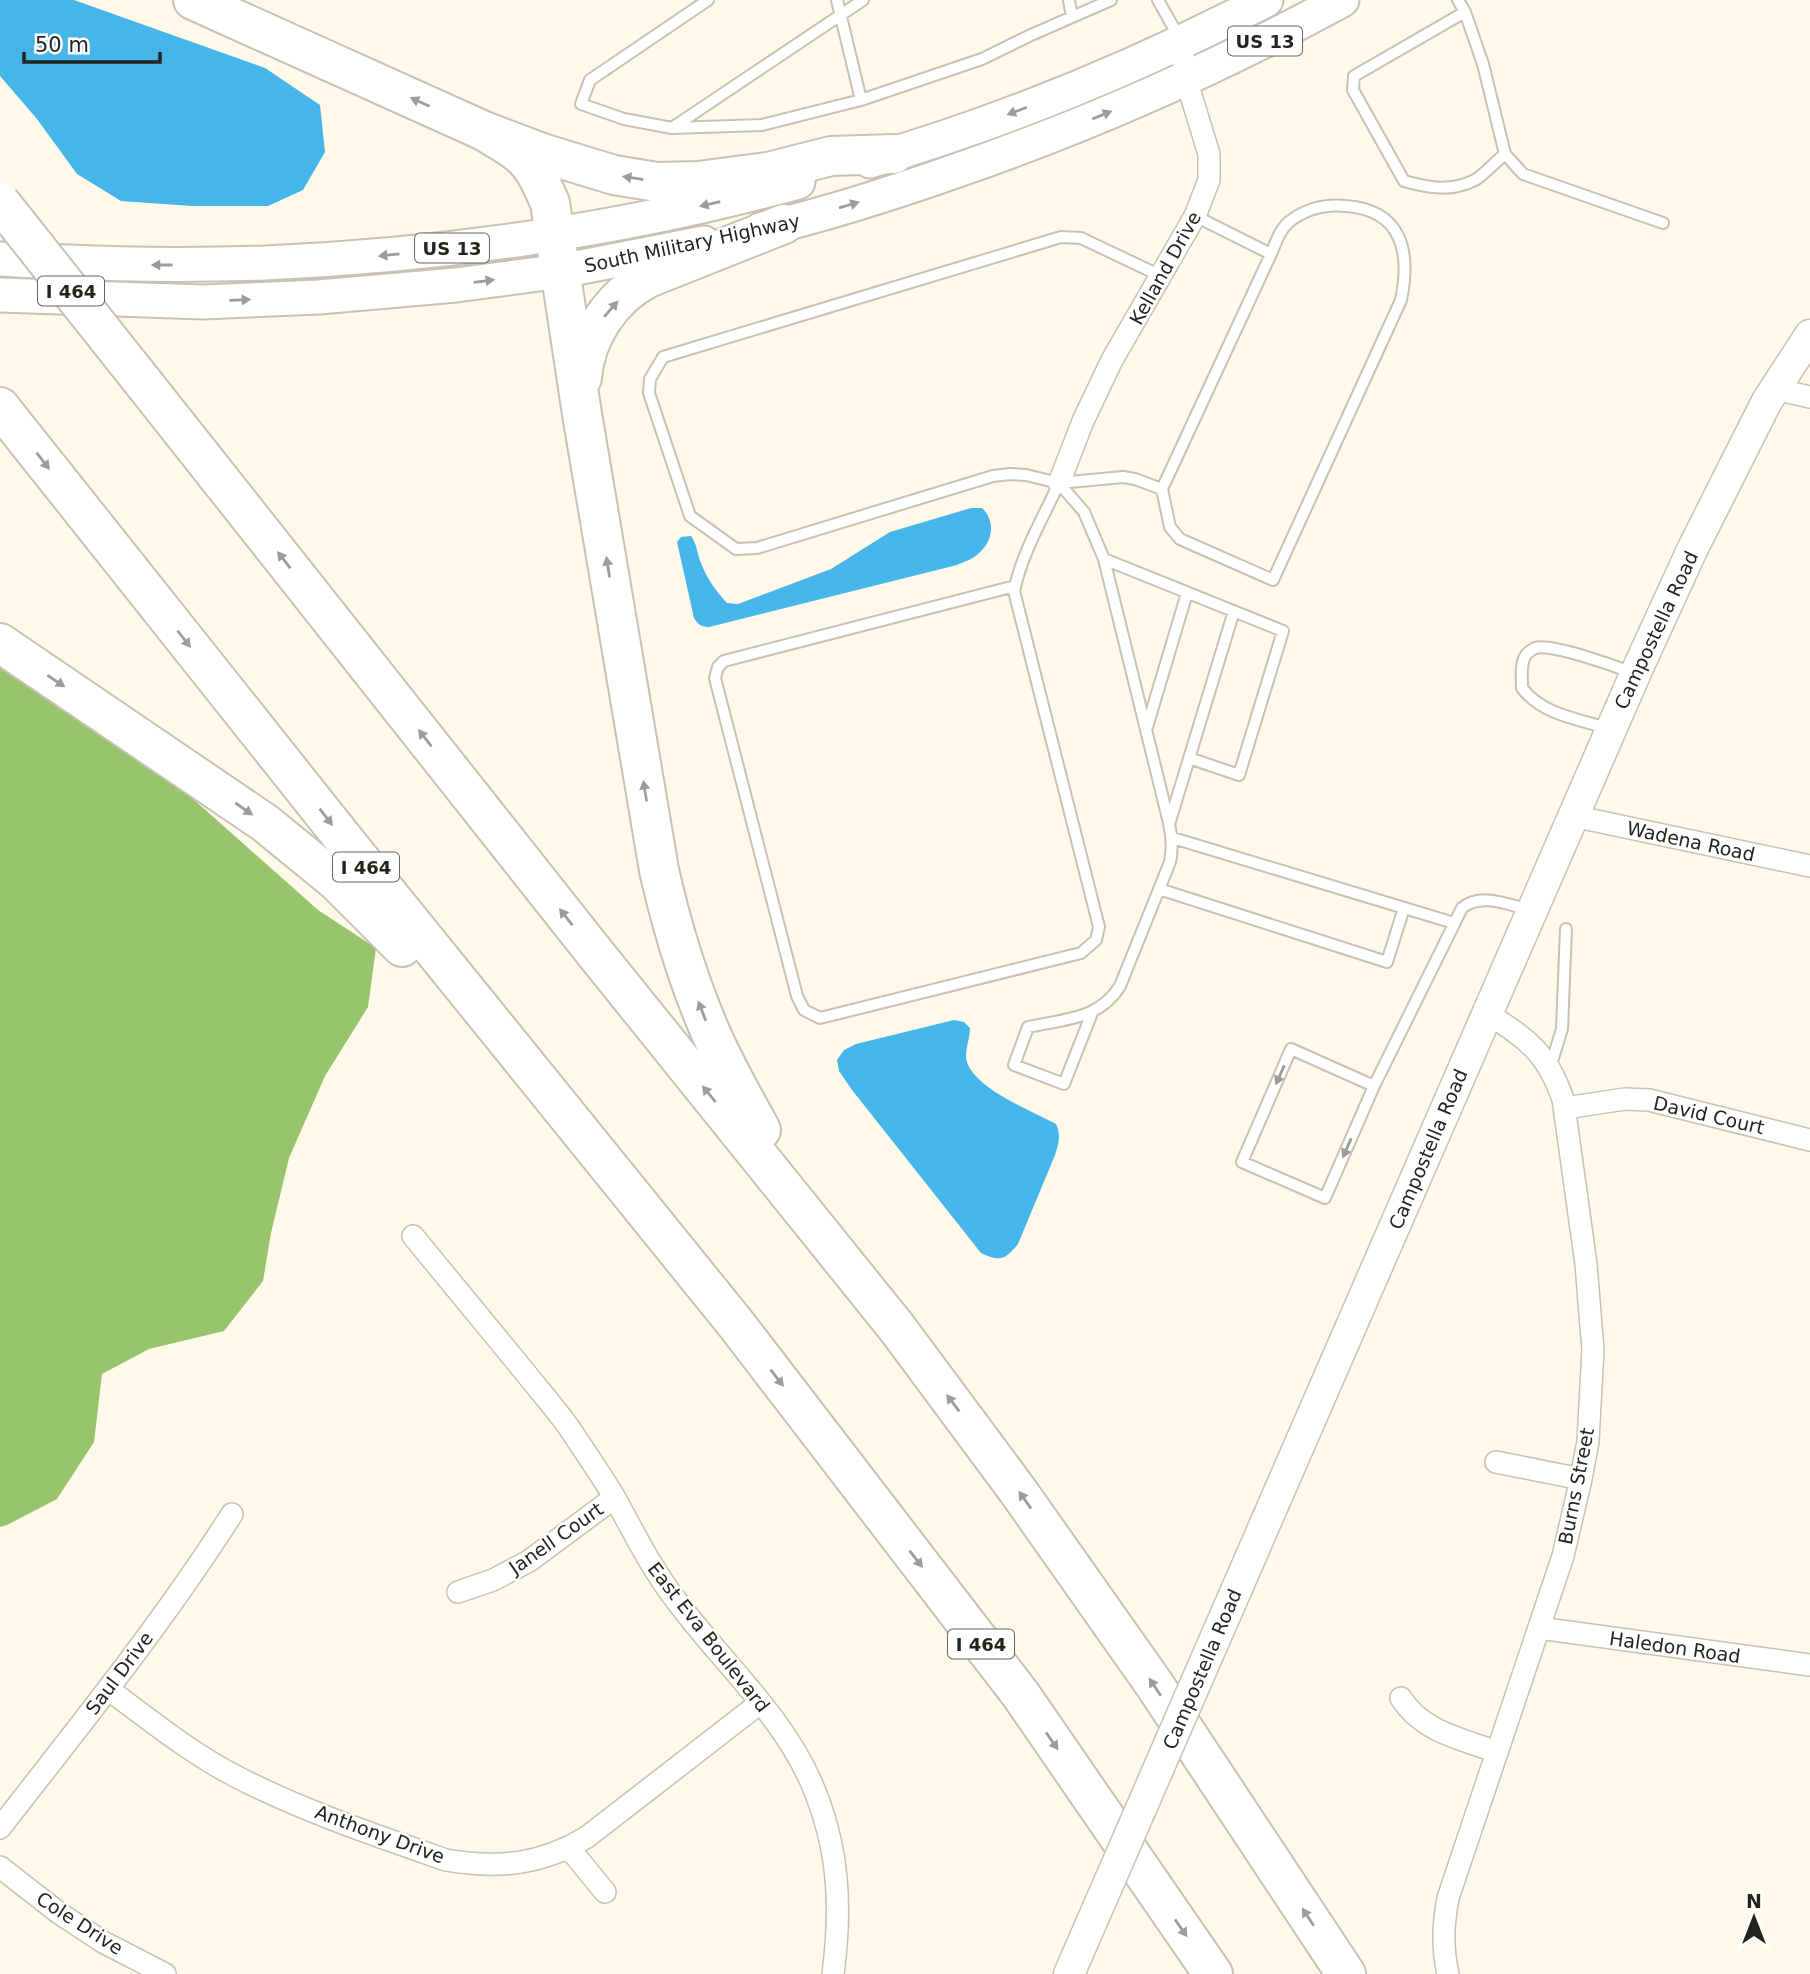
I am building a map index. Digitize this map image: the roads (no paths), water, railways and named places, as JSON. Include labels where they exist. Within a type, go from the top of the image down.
[{"type":"highway","points":[[193,0],[484,131],[542,153],[614,175],[657,182],[698,181],[768,172],[831,156],[894,154]]},
{"type":"highway","points":[[484,131],[525,158],[538,177],[550,203],[659,870],[671,921],[707,1026],[737,1086],[814,1223]]},
{"type":"highway","name":"I 464","points":[[0,202],[595,953],[897,1328],[1018,1491],[1154,1684],[1346,1974]]},
{"type":"highway","points":[[580,394],[583,366],[591,341],[613,305],[631,288],[648,278],[784,224]]},
{"type":"highway","name":"I 464","points":[[0,407],[342,838],[736,1324],[1021,1695],[1213,1974]]},
{"type":"highway","points":[[0,643],[265,823],[336,881],[388,931],[439,986],[736,1324]]},
{"type":"main road","name":"South Military Highway","points":[[0,295],[203,302],[319,297],[456,285],[558,253],[646,218],[795,183],[894,154],[1016,112],[1181,42],[1266,0]]},
{"type":"main road","name":"South Military Highway","points":[[0,259],[209,265],[334,260],[521,240],[558,253],[669,251],[784,224],[904,189],[1023,147],[1186,79],[1342,0]]},
{"type":"main road","name":"Campostella Road","points":[[1069,1974],[1635,674],[1692,550],[1775,389],[1810,335]]},
{"type":"street","name":"Kelland Drive","points":[[1059,483],[1083,421],[1112,360],[1195,216],[1209,180],[1209,154],[1186,79],[1181,42]]},
{"type":"street","points":[[1775,389],[1810,397]]},
{"type":"street","name":"Wadena Road","points":[[1573,816],[1810,866]]},
{"type":"street","name":"Burns Street","points":[[1448,1974],[1443,1926],[1448,1898],[1563,1556],[1581,1479],[1588,1441],[1593,1349],[1586,1264],[1565,1108],[1555,1075],[1537,1050],[1523,1037],[1487,1013]]},
{"type":"street","name":"David Court","points":[[1565,1108],[1641,1099],[1810,1140]]},
{"type":"street","name":"East Eva Boulevard","points":[[413,1236],[568,1426],[614,1498],[643,1553],[679,1604],[794,1749],[811,1781],[827,1825],[835,1860],[839,1905],[833,1974]]},
{"type":"street","points":[[1496,1462],[1581,1479]]},
{"type":"street","name":"Janell Court","points":[[458,1592],[493,1580],[529,1561],[614,1498]]},
{"type":"street","name":"Saul Drive","points":[[0,1828],[108,1689],[232,1514]]},
{"type":"street","name":"Haledon Road","points":[[1539,1628],[1810,1665]]},
{"type":"street","name":"Anthony Drive","points":[[108,1689],[199,1755],[285,1799],[446,1860],[506,1865],[534,1860],[569,1848],[621,1812],[760,1703]]},
{"type":"street","points":[[1401,1698],[1414,1715],[1433,1728],[1497,1752]]},
{"type":"street","points":[[569,1848],[605,1892]]},
{"type":"street","name":"Cole Drive","points":[[0,1867],[103,1942],[165,1974]]},
{"type":"lane","points":[[708,0],[590,80],[581,104],[624,120],[672,128],[762,125],[861,100],[982,59],[1111,0]]},
{"type":"lane","points":[[836,0],[861,100]]},
{"type":"lane","points":[[672,128],[863,0]]},
{"type":"lane","points":[[1069,0],[1072,17]]},
{"type":"lane","points":[[1158,0],[1181,42]]},
{"type":"lane","points":[[1458,0],[1465,12],[1483,64],[1505,154],[1522,174],[1663,223]]},
{"type":"lane","points":[[1465,12],[1354,76],[1353,90],[1404,181],[1423,187],[1446,189],[1475,179],[1505,154]]},
{"type":"lane","points":[[1334,205],[1361,207],[1378,213],[1392,226],[1402,243],[1405,256],[1405,280],[1401,300],[1273,580],[1180,539],[1170,527],[1162,489],[1271,254],[1281,231],[1290,221],[1311,209],[1334,205]]},
{"type":"lane","points":[[1195,216],[1271,254]]},
{"type":"lane","points":[[1161,276],[1081,238],[1061,237],[676,352],[663,357],[650,379],[649,393],[690,516],[736,549],[757,548],[993,476],[1026,475],[1059,483],[1123,477],[1162,489]]},
{"type":"lane","points":[[1059,483],[1084,512],[1104,559],[1172,838],[1170,862],[1120,986],[1112,999],[1092,1013],[1028,1027],[1014,1065],[1065,1084],[1092,1013]]},
{"type":"lane","points":[[1015,586],[724,661],[718,667],[715,678],[797,996],[804,1010],[820,1018],[1081,953],[1096,940],[1099,927],[1014,591],[1022,562],[1059,483]]},
{"type":"lane","points":[[1104,559],[1283,631],[1239,775],[1189,758]]},
{"type":"lane","points":[[1146,730],[1187,593]]},
{"type":"lane","points":[[1169,823],[1234,611]]},
{"type":"lane","points":[[1611,730],[1558,714],[1530,699],[1522,688],[1524,658],[1527,653],[1537,648],[1553,649],[1611,664],[1635,674]]},
{"type":"lane","points":[[1172,838],[1454,923]]},
{"type":"lane","points":[[1159,890],[1387,962],[1404,908]]},
{"type":"lane","points":[[1374,1086],[1292,1049],[1242,1163],[1325,1198],[1374,1086],[1462,908],[1473,900],[1490,900],[1531,911]]},
{"type":"lane","points":[[1550,1068],[1562,1029],[1566,929]]},
{"type":"water","points":[[0,0],[74,0],[265,68],[320,105],[325,152],[303,190],[268,206],[192,206],[121,201],[77,174],[37,119],[0,76]]},
{"type":"water","points":[[971,508],[982,508],[986,513],[991,525],[990,538],[976,556],[957,565],[709,627],[700,625],[694,618],[677,542],[681,537],[691,536],[703,569],[712,584],[727,603],[738,604],[831,569],[890,532]]},
{"type":"water","points":[[954,1020],[964,1022],[970,1028],[966,1056],[969,1067],[977,1077],[1017,1105],[1056,1124],[1059,1132],[1055,1155],[1018,1244],[1002,1258],[981,1253],[839,1071],[837,1060],[844,1050],[856,1044]]}]
